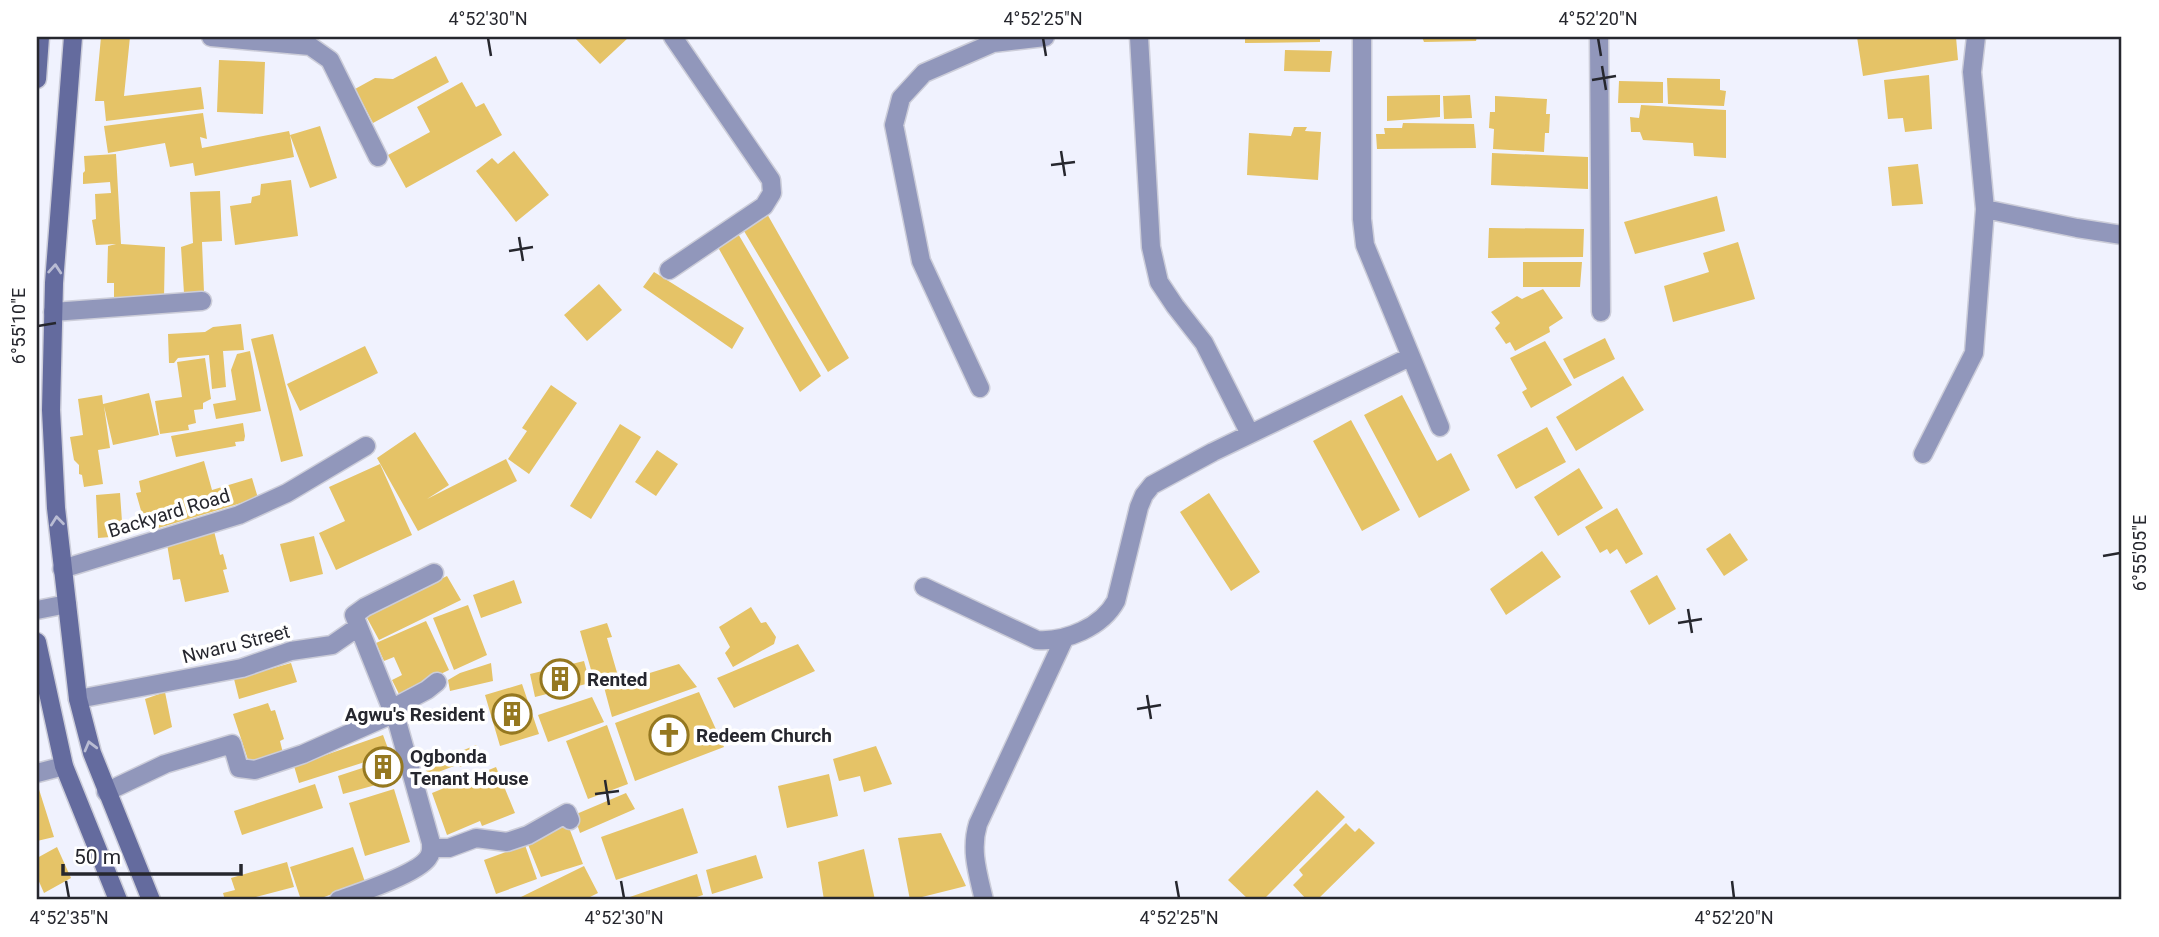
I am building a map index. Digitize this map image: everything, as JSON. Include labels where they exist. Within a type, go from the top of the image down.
[{"type":"main road","points":[[37,79],[40,37]]},
{"type":"main road","points":[[73,37],[53,312],[51,410],[56,508],[78,699],[92,753],[106,792],[151,900]]},
{"type":"main road","points":[[37,642],[64,766],[118,900]]},
{"type":"street","points":[[211,37],[310,46],[330,60],[378,157]]},
{"type":"street","points":[[669,270],[764,206],[772,193],[771,180],[673,37]]},
{"type":"street","points":[[981,388],[921,261],[894,125],[901,98],[924,73],[993,43],[1045,37]]},
{"type":"street","points":[[1139,37],[1151,247],[1159,282],[1204,343],[1250,434]]},
{"type":"street","points":[[1362,37],[1362,219],[1365,245],[1440,427]]},
{"type":"street","points":[[1599,37],[1601,312]]},
{"type":"street","points":[[1923,454],[1974,353],[1985,209],[1972,72],[1976,37]]},
{"type":"street","points":[[1985,209],[2122,235]]},
{"type":"street","points":[[53,312],[202,301]]},
{"type":"street","points":[[924,587],[1037,640],[1065,637],[1099,621],[1110,612],[1116,601],[1139,507],[1152,485],[1250,434],[1410,357]]},
{"type":"street","name":"Backyard Road","points":[[62,569],[239,515],[287,493],[366,446]]},
{"type":"street","points":[[339,900],[394,880],[427,862],[431,853],[392,712],[354,615],[434,573]]},
{"type":"street","points":[[37,610],[67,604]]},
{"type":"street","name":"Nwaru Street","points":[[78,699],[242,668],[291,651],[332,645],[358,627]]},
{"type":"street","points":[[984,900],[974,856],[974,839],[978,824],[1065,637]]},
{"type":"street","points":[[106,792],[165,764],[232,744],[239,768],[255,770],[313,749],[392,712],[437,682]]},
{"type":"street","points":[[37,774],[64,766]]},
{"type":"street","points":[[431,848],[449,848],[476,838],[507,842],[528,835],[566,813],[570,820]]},
{"type":"building","points":[[101,37],[130,37],[124,96],[201,87],[204,109],[106,121],[104,101],[95,101]]},
{"type":"building","points":[[574,37],[629,37],[600,64]]},
{"type":"building","points":[[1245,37],[1320,37],[1320,42],[1245,43]]},
{"type":"building","points":[[1422,37],[1477,37],[1476,41],[1424,42]]},
{"type":"building","points":[[1857,37],[1956,37],[1958,60],[1863,76]]},
{"type":"building","points":[[1285,50],[1332,51],[1330,72],[1284,71]]},
{"type":"building","points":[[436,56],[449,82],[373,123],[355,89],[375,78],[393,79]]},
{"type":"building","points":[[219,60],[265,62],[263,114],[217,112]]},
{"type":"building","points":[[1929,75],[1932,129],[1905,132],[1903,118],[1888,119],[1884,80]]},
{"type":"building","points":[[1667,78],[1720,79],[1720,90],[1726,91],[1724,106],[1668,104]]},
{"type":"building","points":[[1619,81],[1663,82],[1663,103],[1618,103]]},
{"type":"building","points":[[462,82],[476,107],[484,103],[502,135],[406,188],[388,155],[430,132],[417,107]]},
{"type":"building","points":[[1440,95],[1440,117],[1387,121],[1387,96]]},
{"type":"building","points":[[1470,95],[1472,118],[1444,119],[1443,96]]},
{"type":"building","points":[[1495,96],[1547,99],[1546,114],[1550,114],[1549,133],[1545,133],[1544,152],[1493,149],[1494,129],[1489,128],[1490,112],[1495,112]]},
{"type":"building","points":[[1641,105],[1726,110],[1726,158],[1694,156],[1693,143],[1643,140],[1640,132],[1631,132],[1630,117],[1639,118]]},
{"type":"building","points":[[203,113],[207,139],[200,137],[202,148],[289,131],[294,157],[195,176],[193,163],[170,167],[165,143],[108,153],[104,126]]},
{"type":"building","points":[[1403,123],[1474,124],[1476,148],[1377,149],[1376,134],[1385,134],[1384,128],[1402,128]]},
{"type":"building","points":[[320,126],[337,178],[310,188],[290,135]]},
{"type":"building","points":[[1294,127],[1307,127],[1305,131],[1321,132],[1318,180],[1247,175],[1249,133],[1291,136]]},
{"type":"building","points":[[514,151],[549,195],[516,222],[476,171],[492,158],[498,164]]},
{"type":"building","points":[[1492,153],[1588,157],[1588,189],[1491,185]]},
{"type":"building","points":[[116,154],[121,244],[165,247],[164,298],[114,297],[114,283],[107,283],[108,246],[116,244],[96,245],[92,220],[96,219],[95,194],[111,193],[110,182],[83,184],[84,156]]},
{"type":"building","points":[[1918,164],[1923,204],[1892,206],[1888,167]]},
{"type":"building","points":[[291,180],[298,236],[235,245],[230,206],[251,203],[252,197],[260,195],[261,184]]},
{"type":"building","points":[[220,191],[222,241],[202,242],[204,292],[184,293],[181,247],[193,243],[190,192]]},
{"type":"building","points":[[1717,196],[1725,231],[1635,254],[1624,222]]},
{"type":"building","points":[[766,212],[849,358],[828,372],[741,226]]},
{"type":"building","points":[[1489,228],[1584,229],[1583,257],[1488,258]]},
{"type":"building","points":[[737,232],[821,376],[800,392],[715,242]]},
{"type":"building","points":[[1738,242],[1755,299],[1673,322],[1664,286],[1709,272],[1703,253]]},
{"type":"building","points":[[1523,262],[1582,262],[1580,287],[1523,287]]},
{"type":"building","points":[[654,272],[744,328],[732,349],[643,287]]},
{"type":"building","points":[[599,284],[622,310],[587,341],[564,315]]},
{"type":"building","points":[[1543,289],[1563,318],[1549,327],[1550,332],[1515,351],[1510,342],[1506,344],[1495,328],[1500,323],[1491,312],[1517,296],[1522,299]]},
{"type":"building","points":[[241,324],[244,350],[223,351],[226,387],[212,389],[209,355],[178,358],[174,363],[169,363],[168,334],[205,332],[213,327]]},
{"type":"building","points":[[273,334],[303,456],[281,462],[251,339]]},
{"type":"building","points":[[1605,338],[1615,359],[1574,379],[1563,359]]},
{"type":"building","points":[[1545,341],[1572,385],[1531,408],[1522,392],[1527,389],[1510,358]]},
{"type":"building","points":[[365,346],[378,373],[300,411],[287,384]]},
{"type":"building","points":[[250,351],[261,411],[216,419],[213,404],[236,400],[231,370],[237,354]]},
{"type":"building","points":[[205,358],[211,399],[203,403],[203,409],[194,410],[196,423],[188,425],[189,430],[160,434],[155,401],[182,397],[177,362]]},
{"type":"building","points":[[1623,376],[1644,410],[1576,451],[1556,417]]},
{"type":"building","points":[[551,385],[577,403],[529,474],[508,459],[527,431],[522,428]]},
{"type":"building","points":[[149,393],[159,435],[113,445],[104,406],[110,448],[98,450],[103,484],[84,487],[79,465],[74,460],[70,437],[83,435],[78,399],[102,395],[103,404]]},
{"type":"building","points":[[1402,395],[1437,461],[1451,453],[1470,490],[1419,518],[1364,415]]},
{"type":"building","points":[[1351,420],[1400,510],[1362,531],[1313,441]]},
{"type":"building","points":[[243,423],[244,441],[235,442],[236,446],[176,457],[171,436]]},
{"type":"building","points":[[620,424],[641,437],[591,519],[570,506]]},
{"type":"building","points":[[1547,427],[1566,462],[1516,489],[1497,455]]},
{"type":"building","points":[[415,432],[449,485],[427,499],[506,459],[517,481],[418,531],[377,458]]},
{"type":"building","points":[[657,450],[678,464],[656,496],[635,482]]},
{"type":"building","points":[[204,461],[212,490],[252,478],[258,498],[152,530],[149,519],[144,521],[136,493],[141,492],[139,481]]},
{"type":"building","points":[[380,464],[412,535],[336,570],[319,533],[345,521],[329,487]]},
{"type":"building","points":[[1579,468],[1603,508],[1558,536],[1534,497]]},
{"type":"building","points":[[120,493],[123,536],[98,538],[96,495]]},
{"type":"building","points":[[1209,493],[1260,572],[1231,591],[1180,512]]},
{"type":"building","points":[[1617,508],[1643,554],[1626,564],[1617,549],[1610,554],[1607,549],[1600,553],[1585,527]]},
{"type":"building","points":[[213,527],[220,555],[223,554],[227,569],[223,570],[229,592],[185,602],[180,579],[173,580],[166,538]]},
{"type":"building","points":[[1730,533],[1748,560],[1724,576],[1706,549]]},
{"type":"building","points":[[314,536],[323,574],[290,582],[280,544]]},
{"type":"building","points":[[1542,551],[1561,577],[1506,615],[1490,589]]},
{"type":"building","points":[[1657,575],[1676,609],[1649,625],[1630,591]]},
{"type":"building","points":[[447,576],[461,600],[379,640],[366,616]]},
{"type":"building","points":[[514,580],[522,603],[481,618],[473,595]]},
{"type":"building","points":[[468,605],[487,655],[454,670],[433,618]]},
{"type":"building","points":[[751,607],[761,623],[766,622],[776,637],[774,644],[733,667],[725,653],[730,647],[719,627]]},
{"type":"building","points":[[426,621],[449,670],[399,694],[392,680],[402,675],[394,657],[384,661],[376,643]]},
{"type":"building","points":[[607,623],[612,637],[607,638],[618,676],[595,684],[580,631]]},
{"type":"building","points":[[798,644],[815,671],[734,708],[717,678]]},
{"type":"building","name":"Rented","points":[[584,661],[590,683],[535,697],[530,674]]},
{"type":"building","points":[[291,663],[297,682],[239,699],[234,679]]},
{"type":"building","points":[[491,663],[493,681],[450,691],[448,680]]},
{"type":"building","points":[[679,664],[697,687],[612,717],[604,687]]},
{"type":"building","name":"Agwu's Resident","points":[[522,684],[539,734],[500,746],[485,695]]},
{"type":"building","points":[[165,692],[172,727],[154,735],[145,699]]},
{"type":"building","name":"Redeem Church","points":[[699,692],[724,747],[635,781],[615,723]]},
{"type":"building","points":[[592,697],[604,722],[548,742],[538,715]]},
{"type":"building","points":[[268,703],[271,711],[275,710],[284,739],[280,741],[283,753],[249,763],[233,714]]},
{"type":"building","points":[[607,725],[628,784],[588,799],[566,741]]},
{"type":"building","points":[[383,735],[390,754],[299,783],[294,766]]},
{"type":"building","points":[[476,745],[482,757],[460,767],[454,754]]},
{"type":"building","points":[[876,746],[892,784],[864,792],[860,776],[839,781],[833,759]]},
{"type":"building","points":[[447,754],[454,766],[428,776],[423,760]]},
{"type":"building","name":"Ogbonda Tenant House","points":[[396,757],[401,778],[343,794],[338,776]]},
{"type":"building","points":[[496,767],[515,813],[482,826],[480,821],[447,835],[432,793]]},
{"type":"building","points":[[829,774],[838,816],[787,828],[778,786]]},
{"type":"building","points":[[37,783],[54,837],[37,841]]},
{"type":"building","points":[[315,784],[323,808],[242,835],[234,811]]},
{"type":"building","points":[[394,789],[410,842],[365,856],[349,803]]},
{"type":"building","points":[[1317,790],[1345,817],[1263,900],[1249,900],[1228,880]]},
{"type":"building","points":[[626,793],[635,809],[580,833],[574,815]]},
{"type":"building","points":[[683,808],[698,853],[616,880],[601,837]]},
{"type":"building","points":[[1346,823],[1355,832],[1359,828],[1375,843],[1317,900],[1307,900],[1293,885],[1303,875],[1299,870]]},
{"type":"building","points":[[568,825],[583,864],[541,877],[527,842]]},
{"type":"building","points":[[941,833],[966,886],[910,900],[898,838]]},
{"type":"building","points":[[525,845],[537,879],[496,894],[484,860]]},
{"type":"building","points":[[57,847],[71,878],[44,893],[37,877],[37,858]]},
{"type":"building","points":[[353,847],[365,882],[316,900],[301,900],[290,867]]},
{"type":"building","points":[[864,849],[875,900],[824,900],[818,862]]},
{"type":"building","points":[[756,855],[763,878],[712,894],[706,870]]},
{"type":"building","points":[[287,862],[294,887],[245,900],[225,900],[223,893],[235,890],[231,878]]},
{"type":"building","points":[[584,866],[598,893],[584,900],[523,900],[521,897]]},
{"type":"building","points":[[697,874],[703,895],[687,900],[621,900]]},
{"type":"place","name":"Rented","points":[[560,679]]},
{"type":"place","name":"Agwu's Resident","points":[[512,714]]},
{"type":"place","name":"Redeem Church","points":[[669,735]]},
{"type":"place","name":"Ogbonda Tenant House","points":[[383,767]]}]
